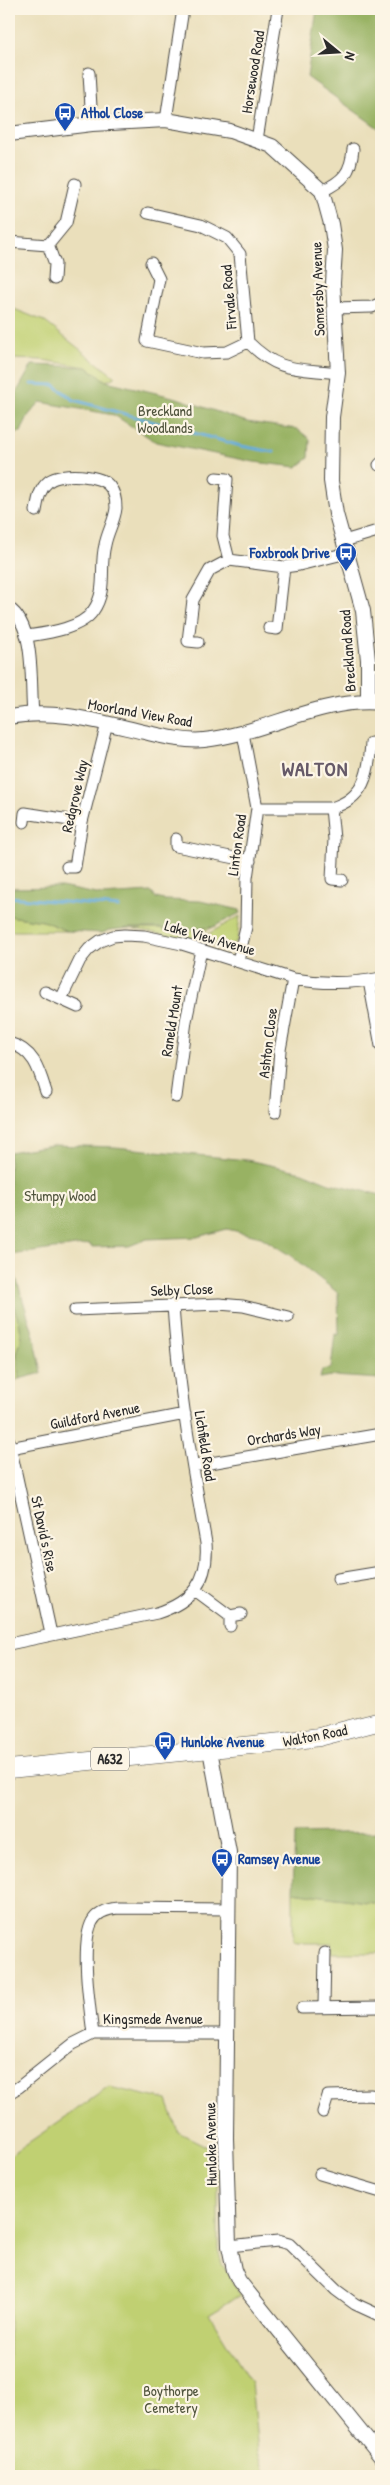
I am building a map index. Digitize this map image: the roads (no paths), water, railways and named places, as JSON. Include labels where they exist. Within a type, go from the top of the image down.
[{"type":"main road","name":"Walton Road","points":[[9,1770],[319,1737],[381,1721]]},
{"type":"street","points":[[166,120],[184,9]]},
{"type":"street","name":"Horsewood Road","points":[[257,140],[278,9]]},
{"type":"street","points":[[88,73],[92,124]]},
{"type":"street","points":[[9,130],[166,120],[230,132],[272,146],[322,191],[336,184],[352,166],[353,149]]},
{"type":"street","points":[[48,245],[66,223],[75,184]]},
{"type":"street","name":"Somersby Avenue","points":[[322,191],[331,224],[335,250],[334,308],[338,373],[330,440],[332,481]]},
{"type":"street","name":"Firvale Road","points":[[148,213],[201,225],[228,238],[240,254],[248,342],[264,358],[280,366],[338,373]]},
{"type":"street","points":[[9,242],[48,245]]},
{"type":"street","points":[[48,245],[56,264],[54,279]]},
{"type":"street","points":[[151,263],[159,279],[147,341],[203,353],[228,352],[248,342]]},
{"type":"street","points":[[334,308],[372,306],[381,303]]},
{"type":"street","points":[[27,636],[93,619],[93,612],[104,580],[102,560],[116,510],[116,497],[109,485],[101,479],[92,476],[61,476],[51,480],[40,491],[36,511]]},
{"type":"street","points":[[216,478],[226,479],[223,536],[229,560]]},
{"type":"street","name":"Breckland Road","points":[[332,481],[336,514],[363,611],[374,702]]},
{"type":"street","points":[[198,642],[188,641],[193,600],[210,570],[229,560],[284,567],[299,565],[346,547],[381,530]]},
{"type":"street","points":[[269,628],[277,629],[284,567]]},
{"type":"street","points":[[9,608],[21,621],[27,636],[33,714]]},
{"type":"street","name":"Moorland View Road","points":[[9,717],[52,714],[107,723],[162,736],[202,740],[242,733],[345,703],[374,702]]},
{"type":"street","name":"Redgrove Way","points":[[67,867],[75,867],[82,822],[107,723]]},
{"type":"street","name":"Linton Road","points":[[238,961],[246,927],[246,878],[257,808],[242,733]]},
{"type":"street","points":[[257,808],[331,808],[353,798],[376,758],[371,743]]},
{"type":"street","points":[[331,808],[334,845],[332,879],[342,880]]},
{"type":"street","points":[[24,822],[25,814],[82,822]]},
{"type":"street","points":[[176,839],[176,846],[250,861]]},
{"type":"street","name":"Lake View Avenue","points":[[62,1000],[80,960],[88,949],[100,941],[114,936],[144,936],[201,950],[293,979],[313,983],[342,984],[381,978]]},
{"type":"street","name":"Raneld Mount","points":[[176,1097],[186,1021],[201,950]]},
{"type":"street","name":"Ashton Close","points":[[275,1112],[280,1050],[293,979]]},
{"type":"street","points":[[368,981],[381,1046]]},
{"type":"street","points":[[45,992],[78,1007]]},
{"type":"street","points":[[9,1043],[17,1045],[30,1055],[39,1068],[35,1076],[46,1092]]},
{"type":"street","name":"Selby Close","points":[[75,1310],[219,1304],[243,1306],[288,1317]]},
{"type":"street","name":"Lichfield Road","points":[[9,1644],[51,1634],[158,1614],[174,1608],[195,1590],[201,1579],[207,1556],[175,1346],[172,1305]]},
{"type":"street","name":"Guildford Avenue","points":[[10,1445],[185,1414]]},
{"type":"street","name":"Orchards Way","points":[[193,1466],[381,1434]]},
{"type":"street","name":"St David's Rise","points":[[10,1445],[51,1634]]},
{"type":"street","points":[[338,1579],[381,1572]]},
{"type":"street","points":[[195,1590],[234,1619]]},
{"type":"street","name":"Hunloke Avenue","points":[[210,1750],[229,1852],[227,2034],[229,2246],[232,2264],[240,2281],[381,2457]]},
{"type":"street","points":[[93,2034],[88,1984],[88,1947],[91,1922],[96,1916],[107,1909],[118,1908],[229,1909]]},
{"type":"street","points":[[324,2006],[330,1967],[325,1953]]},
{"type":"street","points":[[302,2008],[324,2006],[381,2007]]},
{"type":"street","name":"Kingsmede Avenue","points":[[9,2093],[73,2044],[93,2034],[227,2034]]},
{"type":"street","points":[[323,2112],[328,2096],[373,2100]]},
{"type":"street","points":[[320,2174],[381,2192]]},
{"type":"street","points":[[229,2246],[278,2242],[289,2244],[336,2290],[355,2304],[381,2316]]},
{"type":"waterway","points":[[31,384],[54,385],[74,400],[241,446],[274,452]]},
{"type":"waterway","points":[[9,897],[119,907]]},
{"type":"place","name":"Athol Close","points":[[65,132]]},
{"type":"place","name":"Foxbrook Drive","points":[[346,572]]},
{"type":"place","name":"Hunloke Avenue","points":[[165,1761]]},
{"type":"place","name":"Ramsey Avenue","points":[[222,1878]]},
{"type":"district","name":"WALTON","points":[[315,769]]},
{"type":"park label","name":"Breckland Woodlands","points":[[165,420]]},
{"type":"park label","name":"Stumpy Wood","points":[[60,1196]]},
{"type":"park label","name":"Boythorpe Cemetery","points":[[171,2400]]}]
